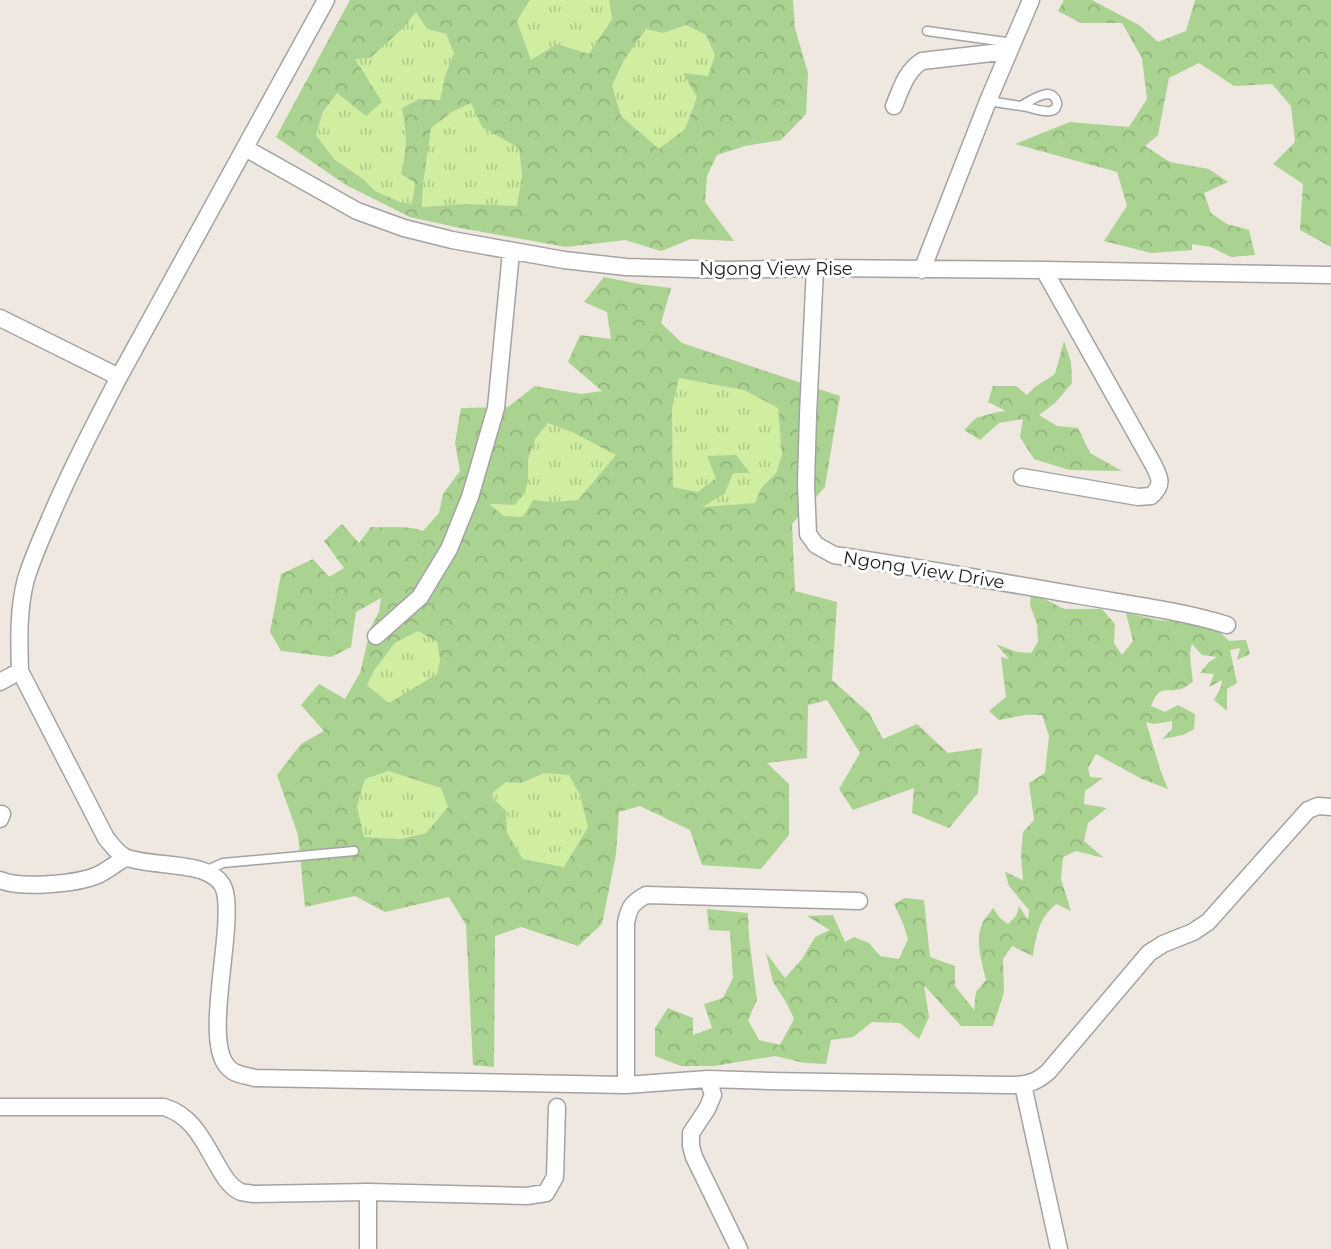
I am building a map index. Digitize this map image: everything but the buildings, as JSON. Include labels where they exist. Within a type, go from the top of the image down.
[{"type":"street","points":[[326,0],[119,377],[58,499],[26,580],[19,633],[20,671],[106,838],[117,852],[145,863],[186,866],[205,871],[219,878],[225,890],[226,936],[218,1031],[220,1051],[225,1064],[235,1073],[255,1078],[626,1085],[708,1079],[1023,1085],[1037,1082],[1149,953],[1208,922],[1308,810],[1318,806],[1331,807]]},
{"type":"street","points":[[922,270],[1031,0]]},
{"type":"street","points":[[894,106],[908,75],[914,66],[922,61],[1011,47]]},
{"type":"street","name":"Ngong View Rise","points":[[244,148],[358,211],[404,228],[511,252],[564,260],[626,267],[726,270],[815,268],[1331,275]]},
{"type":"street","points":[[376,636],[420,597],[449,548],[470,497],[496,408],[511,252]]},
{"type":"street","name":"Ngong View Drive","points":[[815,268],[806,484],[808,534],[816,545],[834,555],[1104,600],[1227,625]]},
{"type":"street","points":[[1022,477],[1138,497],[1151,496],[1158,490],[1160,480],[1044,270]]},
{"type":"street","points":[[0,318],[119,377]]},
{"type":"street","points":[[0,682],[20,671]]},
{"type":"street","points":[[0,880],[15,884],[82,880],[99,874],[127,857]]},
{"type":"street","points":[[626,1085],[626,923],[634,902],[646,895],[859,901]]},
{"type":"street","points":[[708,1079],[713,1095],[708,1109],[691,1133],[691,1146],[739,1249]]},
{"type":"street","points":[[1023,1085],[1059,1249]]},
{"type":"street","points":[[0,1107],[164,1107],[176,1111],[187,1118],[227,1182],[240,1192],[527,1196],[546,1193],[555,1177],[557,1107]]},
{"type":"street","points":[[368,1192],[368,1249]]},
{"type":"lane","points":[[927,31],[1011,47]]},
{"type":"lane","points":[[988,101],[1021,106]]},
{"type":"lane","points":[[205,871],[223,863],[354,851]]},
{"type":"green space","points":[[350,0],[530,0],[517,21],[531,60],[557,44],[589,54],[612,19],[609,0],[793,0],[795,28],[808,73],[806,114],[781,140],[745,146],[717,155],[707,176],[705,202],[734,241],[691,239],[661,251],[625,240],[566,247],[410,217],[346,185],[276,137]],"holes":[[[416,12],[427,29],[446,34],[454,53],[440,100],[419,99],[402,108],[406,141],[401,174],[415,183],[412,204],[375,191],[334,159],[316,135],[323,112],[337,93],[366,116],[382,102],[355,59],[370,58],[403,28]],[[686,25],[706,35],[715,55],[708,76],[683,73],[697,97],[685,129],[659,149],[621,116],[612,86],[624,60],[646,29],[663,33]],[[471,103],[482,127],[519,148],[522,175],[517,206],[465,204],[422,207],[431,128],[452,112]]]},
{"type":"green space","points":[[530,0],[609,0],[612,19],[589,54],[557,44],[531,60],[517,21]]},
{"type":"green space","points":[[1064,0],[1092,0],[1139,25],[1158,42],[1186,31],[1195,0],[1331,0],[1331,247],[1300,230],[1303,184],[1273,164],[1295,142],[1291,106],[1272,84],[1234,86],[1199,63],[1169,78],[1158,135],[1145,146],[1170,162],[1209,169],[1228,182],[1204,193],[1211,213],[1227,224],[1249,230],[1255,255],[1231,257],[1211,247],[1192,244],[1192,250],[1151,253],[1104,241],[1127,206],[1117,172],[1015,144],[1070,122],[1129,127],[1147,99],[1142,58],[1122,23],[1081,23],[1058,11]]},
{"type":"green space","points":[[416,11],[427,29],[446,34],[454,53],[440,100],[419,99],[402,108],[406,141],[401,174],[415,183],[412,204],[375,191],[334,159],[315,135],[324,112],[337,93],[349,103],[381,102],[354,59],[403,28]]},
{"type":"green space","points":[[686,25],[706,35],[715,55],[708,76],[684,74],[697,97],[685,129],[660,150],[621,116],[612,87],[624,60],[646,29],[663,33]]},
{"type":"green space","points":[[471,103],[502,137],[519,148],[522,175],[517,206],[465,204],[422,207],[431,128],[452,112]]},
{"type":"green space","points":[[604,277],[671,288],[661,323],[682,343],[840,396],[825,487],[792,524],[795,591],[837,602],[832,680],[869,713],[883,739],[917,724],[948,753],[982,748],[978,793],[949,828],[912,813],[914,788],[853,810],[839,789],[860,753],[827,700],[808,705],[807,758],[767,763],[789,784],[789,835],[761,869],[702,865],[690,830],[640,806],[619,812],[616,854],[602,924],[578,946],[521,927],[495,936],[494,1067],[473,1065],[466,925],[449,897],[385,912],[355,896],[305,907],[298,835],[277,775],[301,744],[324,731],[301,705],[319,684],[345,699],[360,673],[381,598],[356,612],[351,647],[331,657],[281,651],[270,632],[281,574],[313,559],[329,577],[344,568],[324,541],[342,524],[359,543],[371,527],[403,527],[423,531],[439,513],[443,494],[460,471],[455,443],[461,408],[508,407],[535,386],[581,394],[602,391],[568,362],[580,335],[611,339],[607,312],[584,302]],"holes":[[[679,378],[744,390],[778,408],[782,455],[776,473],[761,488],[755,503],[703,507],[725,493],[733,473],[750,473],[736,455],[707,456],[716,478],[698,492],[673,487],[672,409]],[[548,423],[616,455],[578,500],[533,500],[523,517],[504,516],[489,504],[514,505],[525,493],[528,460],[535,439]],[[418,631],[437,642],[440,660],[437,674],[389,703],[367,685],[375,669],[395,643]],[[388,771],[441,788],[448,807],[426,833],[401,839],[364,837],[357,806],[365,779]],[[544,773],[569,775],[580,795],[588,827],[564,867],[523,859],[507,833],[506,811],[490,795],[506,782],[522,783]]]},
{"type":"green space","points":[[1064,341],[1071,362],[1072,383],[1055,403],[1039,415],[1057,426],[1078,428],[1090,453],[1122,471],[1069,470],[1034,459],[1020,437],[1023,419],[999,423],[980,440],[964,430],[976,418],[1006,411],[988,402],[993,386],[1016,386],[1027,395],[1055,374]]},
{"type":"green space","points":[[679,378],[744,390],[778,408],[782,455],[776,473],[761,488],[756,503],[701,507],[736,455],[717,477],[698,492],[673,487],[672,409]]},
{"type":"green space","points":[[548,423],[616,455],[578,500],[533,501],[523,517],[504,516],[488,504],[513,505],[528,480],[528,460],[535,439]]},
{"type":"green space","points":[[1031,592],[1064,609],[1102,609],[1115,624],[1114,643],[1122,655],[1133,641],[1126,613],[1185,622],[1220,632],[1229,641],[1246,640],[1250,654],[1237,660],[1240,648],[1230,650],[1237,683],[1227,689],[1227,711],[1214,700],[1222,680],[1209,687],[1214,674],[1200,673],[1217,657],[1202,655],[1192,644],[1190,657],[1193,682],[1181,689],[1160,692],[1154,699],[1151,706],[1165,712],[1178,705],[1195,714],[1194,729],[1183,735],[1162,739],[1172,729],[1172,721],[1154,724],[1146,722],[1168,789],[1142,779],[1096,754],[1088,768],[1090,777],[1103,778],[1085,791],[1084,804],[1107,808],[1088,823],[1084,841],[1104,858],[1076,851],[1063,857],[1061,879],[1071,911],[1056,904],[1050,909],[1039,927],[1033,956],[1012,946],[1003,959],[1004,992],[993,1026],[961,1026],[924,985],[929,1017],[919,1039],[900,1023],[872,1022],[853,1037],[831,1040],[826,1064],[805,1063],[775,1056],[714,1066],[681,1066],[655,1056],[655,1028],[668,1008],[693,1018],[693,1035],[712,1028],[704,1004],[723,998],[733,978],[730,931],[709,930],[707,909],[748,913],[757,1000],[748,1020],[759,1040],[780,1045],[794,1019],[773,982],[766,953],[785,978],[802,959],[815,937],[830,930],[807,916],[833,915],[845,942],[854,937],[869,943],[880,956],[899,959],[908,939],[894,904],[905,898],[924,900],[930,957],[955,966],[955,986],[974,1010],[976,992],[986,980],[979,943],[984,920],[993,908],[1008,924],[1016,916],[1019,906],[1028,920],[1029,910],[1009,886],[1005,872],[1023,880],[1023,832],[1034,820],[1029,783],[1045,773],[1049,736],[1042,715],[999,720],[989,711],[1006,697],[1001,657],[1009,659],[996,644],[1017,652],[1031,653],[1038,642],[1037,624],[1030,605]]},
{"type":"green space","points":[[418,631],[437,642],[440,660],[437,674],[389,703],[367,684],[395,643]]},
{"type":"green space","points":[[388,771],[441,788],[448,807],[426,833],[401,839],[364,837],[357,806],[365,779]]},
{"type":"green space","points":[[544,773],[570,775],[580,795],[588,827],[564,867],[523,859],[506,833],[506,811],[490,795],[506,782],[522,783]]}]
